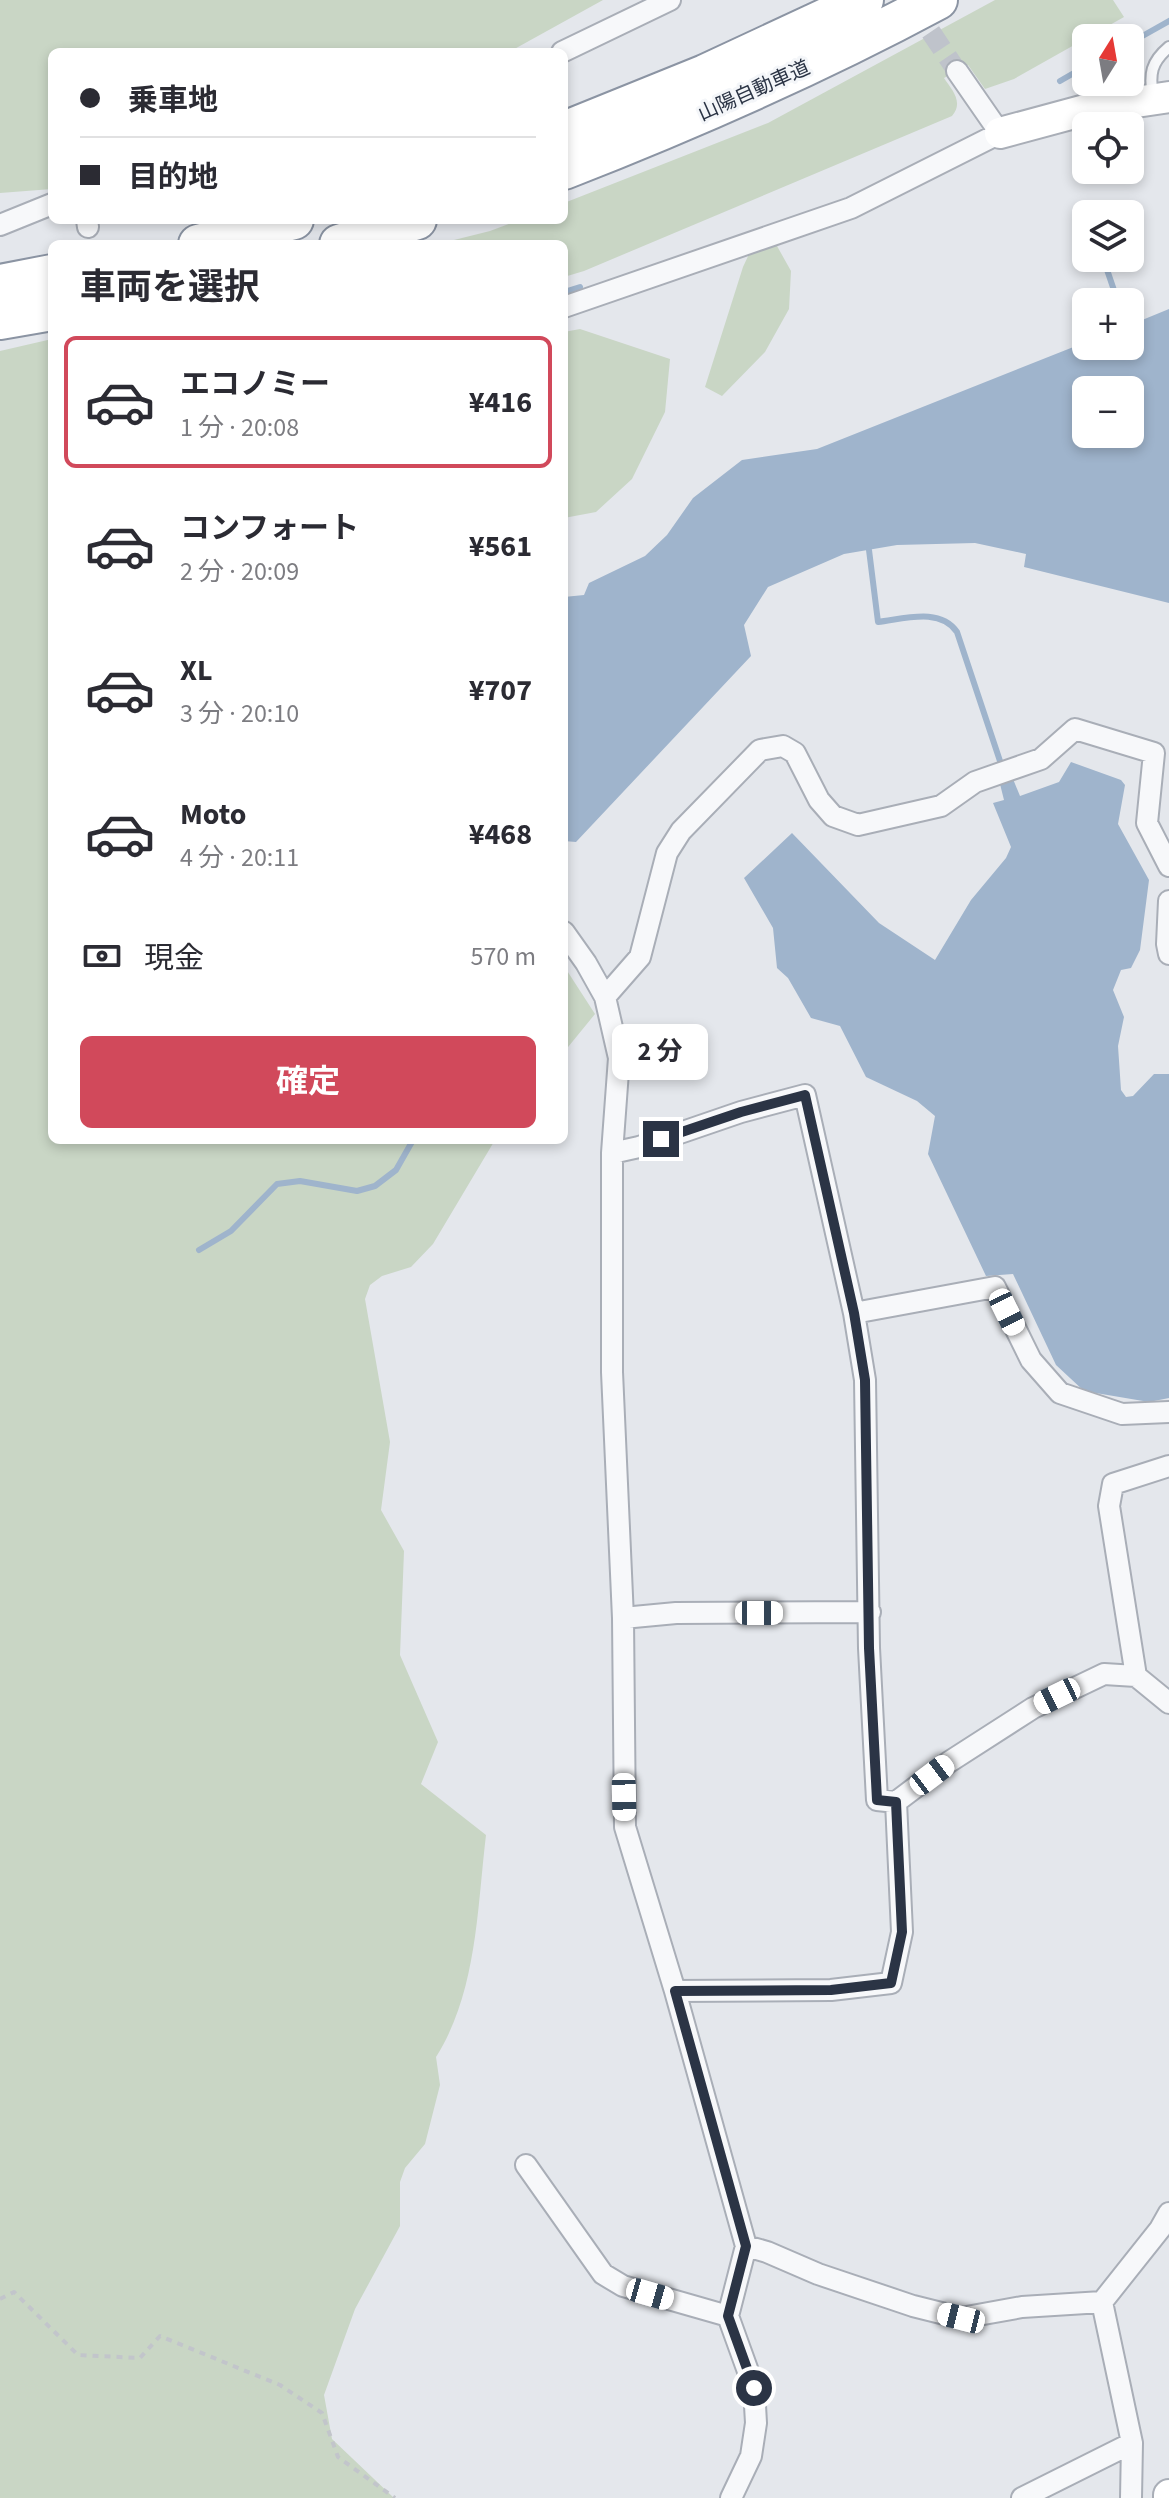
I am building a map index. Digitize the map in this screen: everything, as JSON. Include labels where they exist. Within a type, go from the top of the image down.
[{"type":"highway","name":"山陽自動車道","points":[[568,129],[705,74],[864,0]]},
{"type":"highway","name":"山陽自動車道","points":[[568,168],[746,95],[938,0]]},
{"type":"highway","points":[[214,240],[278,224]]},
{"type":"highway","points":[[352,240],[404,224]]},
{"type":"highway","points":[[0,284],[48,275]]},
{"type":"highway","points":[[0,320],[48,312]]},
{"type":"street","points":[[568,49],[670,0]]},
{"type":"street","points":[[957,71],[1000,133]]},
{"type":"street","points":[[568,306],[851,208],[1000,133],[1089,109],[1161,98]]},
{"type":"street","points":[[0,225],[48,206]]},
{"type":"street","points":[[605,997],[640,957],[667,853],[681,831],[760,750],[783,746],[795,753],[819,800],[833,816],[858,825],[941,806],[975,782],[1041,759],[1075,729],[1154,753],[1147,823],[1169,866]]},
{"type":"street","points":[[1169,901],[1169,954]]},
{"type":"street","points":[[568,938],[605,997],[619,1058],[612,1153],[612,1372],[623,1618],[625,1827],[675,1991],[746,2246],[728,2316],[754,2388],[756,2423],[751,2456],[731,2498]]},
{"type":"street","points":[[612,1153],[805,1095],[854,1313],[865,1380],[877,1800],[896,1802],[949,1762],[1033,1708],[1104,1674],[1136,1676],[1169,1703]]},
{"type":"street","points":[[854,1313],[995,1287],[1031,1360],[1060,1393],[1122,1414],[1169,1412]]},
{"type":"street","points":[[1136,1676],[1109,1506],[1113,1484],[1169,1466]]},
{"type":"street","points":[[623,1618],[676,1613],[870,1612]]},
{"type":"street","points":[[675,1991],[831,1990],[891,1983],[902,1932],[896,1802]]},
{"type":"street","points":[[526,2165],[603,2274],[623,2286],[728,2316]]},
{"type":"street","points":[[746,2246],[913,2306],[961,2318],[1022,2307],[1102,2302],[1160,2229],[1169,2213]]},
{"type":"street","points":[[1102,2302],[1132,2443],[1131,2498]]},
{"type":"street","points":[[1022,2498],[1132,2443]]},
{"type":"lane","points":[[1161,98],[1151,71],[1157,58],[1169,47]]},
{"type":"path","points":[[0,2299],[14,2292],[78,2355],[140,2358],[160,2336],[280,2385],[322,2413],[338,2457],[395,2498]]},
{"type":"green space","points":[[0,0],[603,0],[516,48],[48,48],[48,189],[0,193]]},
{"type":"green space","points":[[995,0],[1113,0],[1124,17],[1112,24],[1072,24],[1072,46],[1014,79],[985,89],[968,65],[944,78],[957,101],[952,116],[584,271],[568,276],[568,240],[454,240],[508,224],[568,224],[568,201],[768,123]]},
{"type":"green space","points":[[764,243],[777,246],[791,271],[789,309],[765,352],[722,396],[705,387],[743,267],[750,252]]},
{"type":"green space","points":[[580,329],[670,359],[665,412],[632,479],[596,512],[568,517],[568,331]]},
{"type":"green space","points":[[48,340],[48,1144],[493,1144],[433,1244],[411,1267],[382,1276],[370,1285],[365,1299],[390,1442],[381,1510],[404,1551],[400,1655],[438,1742],[421,1784],[486,1835],[473,1950],[460,2005],[436,2057],[440,2085],[425,2144],[405,2168],[400,2182],[400,2226],[355,2309],[324,2395],[332,2439],[394,2498],[0,2498],[0,351]]},
{"type":"green space","points":[[568,972],[595,1014],[568,1047]]},
{"type":"water","points":[[1169,309],[1169,603],[1024,567],[1026,554],[975,543],[897,545],[844,554],[768,587],[744,625],[751,656],[576,842],[568,841],[568,597],[584,595],[589,583],[645,556],[667,535],[693,498],[742,460],[817,449],[1072,348],[1072,360],[1144,360],[1144,319]]},
{"type":"water","points":[[1071,762],[1121,780],[1125,785],[1118,824],[1149,880],[1140,950],[1131,968],[1121,970],[1113,990],[1124,1017],[1118,1046],[1121,1090],[1126,1097],[1133,1096],[1154,1074],[1169,1074],[1169,1398],[1149,1402],[1084,1391],[1056,1365],[1013,1274],[986,1276],[928,1154],[935,1116],[917,1101],[866,1077],[840,1026],[811,1018],[788,978],[777,968],[773,928],[744,878],[792,833],[879,923],[935,960],[971,900],[1006,858],[1011,847],[993,803],[1004,800],[1000,784],[1013,779],[1020,796],[1059,782]]},
{"type":"waterway","points":[[1144,35],[1169,21]]},
{"type":"waterway","points":[[1060,81],[1072,74]]},
{"type":"waterway","points":[[1108,272],[1113,288]]},
{"type":"waterway","points":[[568,291],[580,287]]},
{"type":"waterway","points":[[869,550],[878,622],[931,617],[950,624],[957,632],[1007,782]]},
{"type":"waterway","points":[[199,1250],[231,1231],[277,1184],[300,1181],[357,1191],[375,1186],[396,1170],[411,1144]]},
{"type":"tunnel","points":[[914,7],[957,71]]},
{"type":"route","points":[[661,1139],[741,1112],[805,1095],[854,1313],[865,1380],[869,1648],[877,1800],[896,1802],[902,1932],[891,1983],[831,1990],[675,1991],[746,2246],[728,2316],[754,2388]]}]
